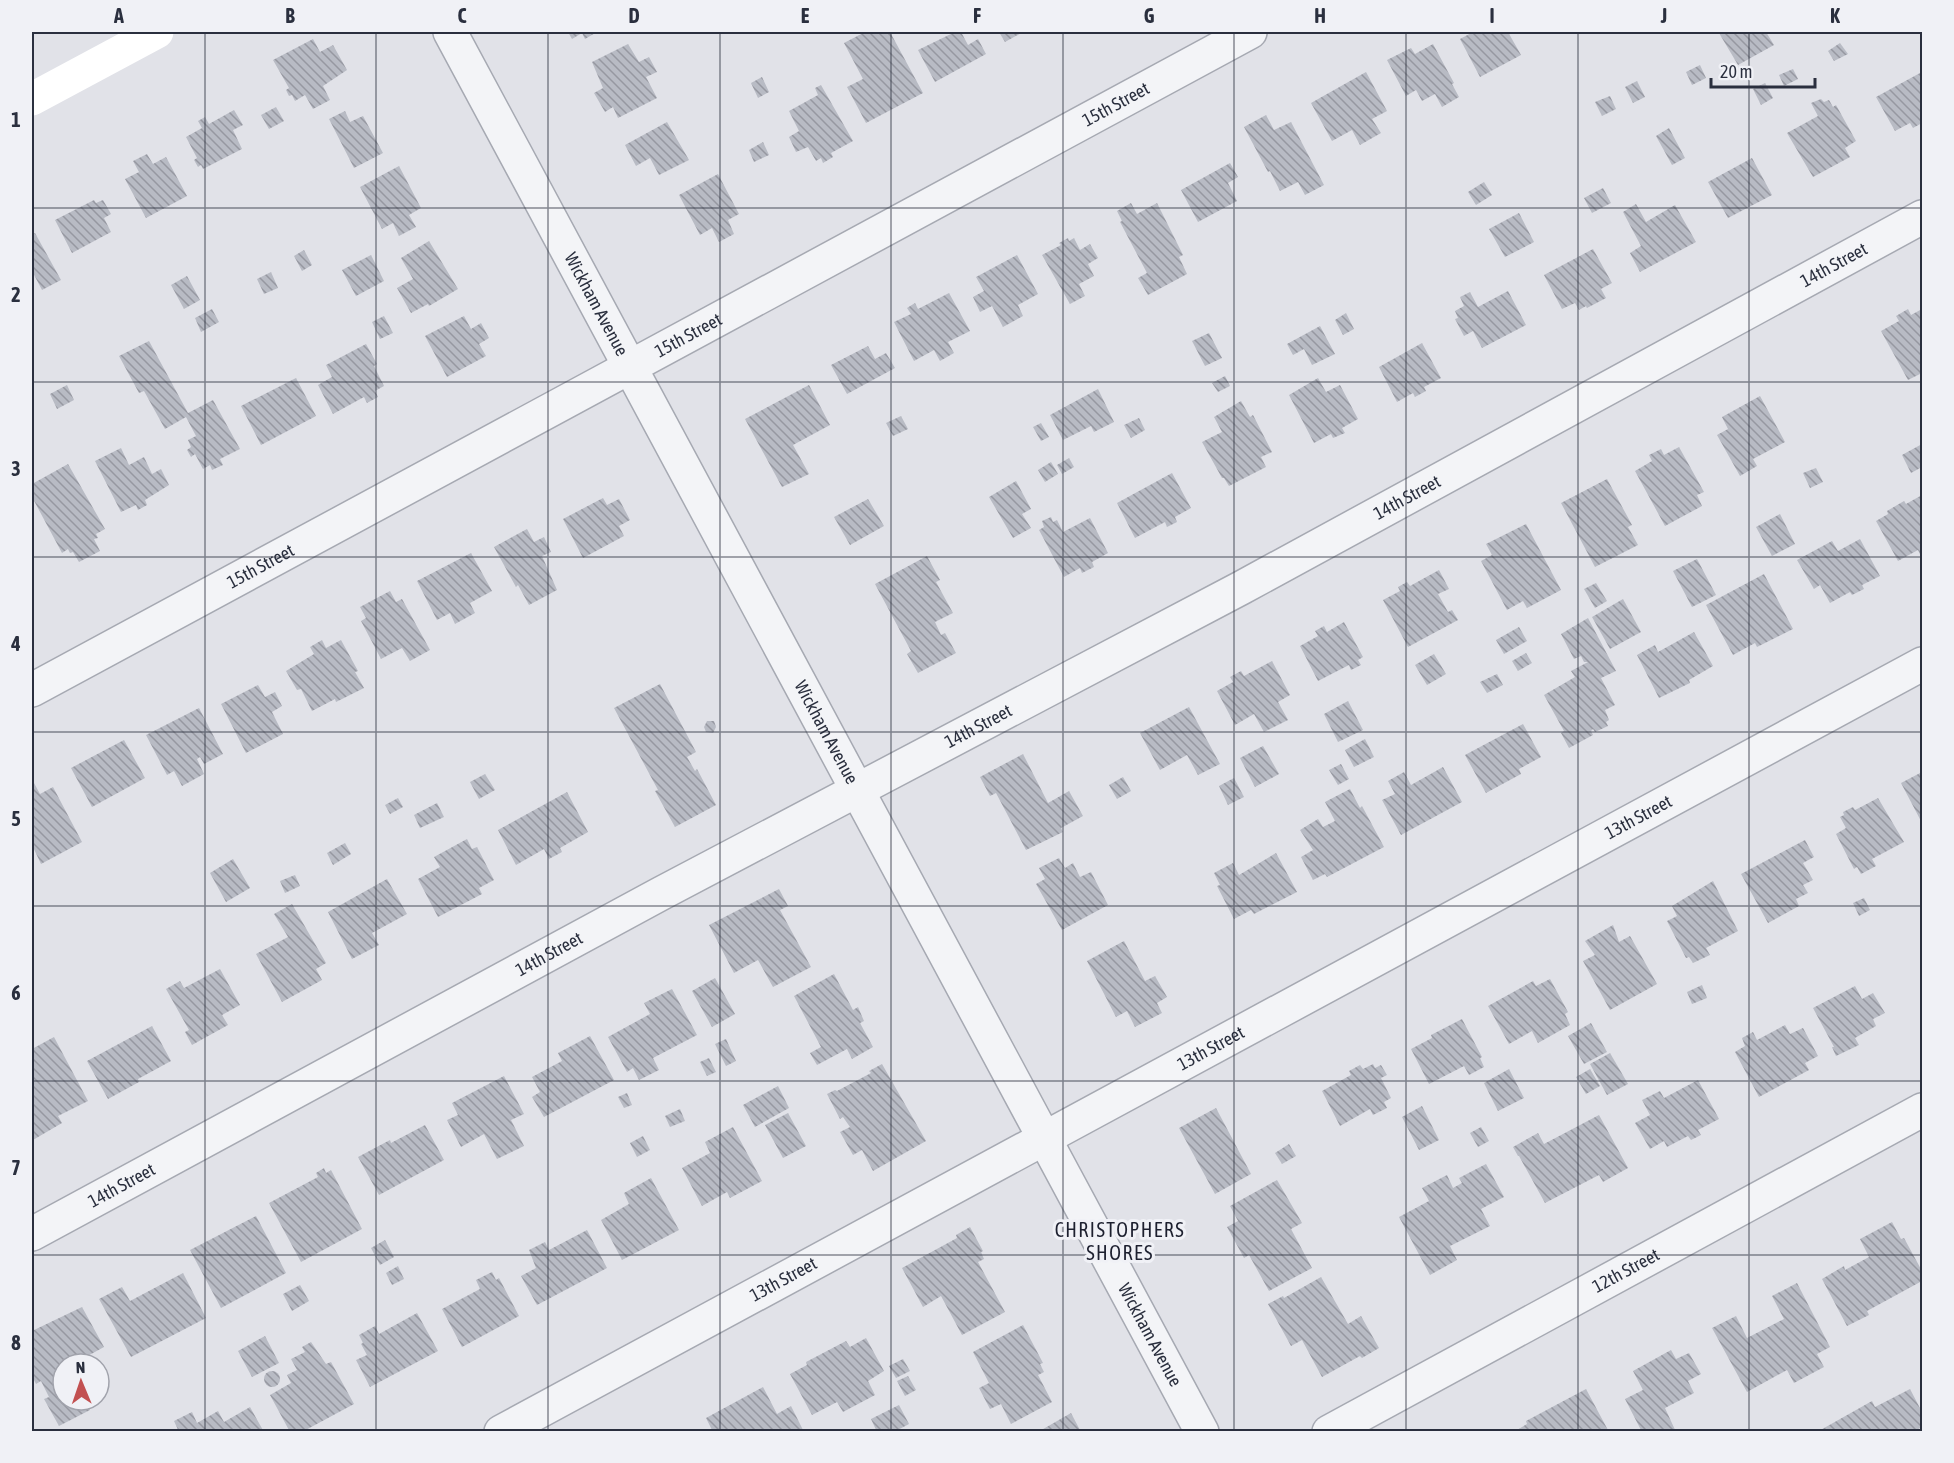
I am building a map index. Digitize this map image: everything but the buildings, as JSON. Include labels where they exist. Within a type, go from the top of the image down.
[{"type":"main road","points":[[32,99],[157,32]]},
{"type":"street","name":"Wickham Avenue","points":[[450,32],[1202,1431]]},
{"type":"street","name":"15th Street","points":[[32,690],[1250,32]]},
{"type":"street","name":"14th Street","points":[[32,1234],[660,894],[1241,588],[1923,217]]},
{"type":"street","name":"13th Street","points":[[501,1431],[1923,664]]},
{"type":"street","name":"12th Street","points":[[1329,1431],[1923,1110]]},
{"type":"district","name":"CHRISTOPHERS SHORES","points":[[1120,1242]]}]
